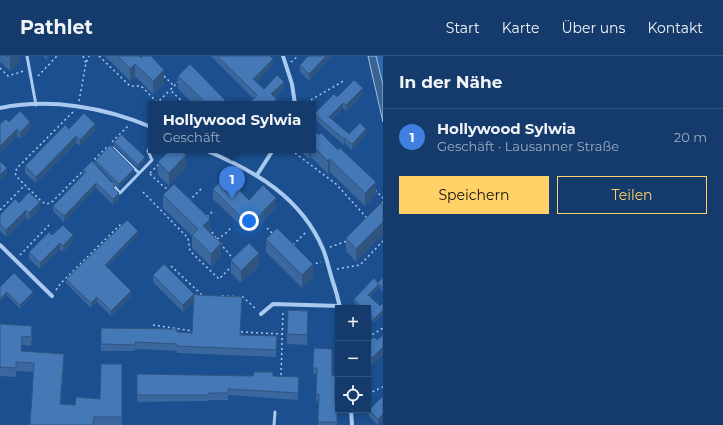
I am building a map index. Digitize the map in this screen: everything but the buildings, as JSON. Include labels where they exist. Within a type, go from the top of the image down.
[{"type":"street","points":[[283,56],[292,84],[295,101]]},
{"type":"street","points":[[0,108],[36,105],[78,106],[105,111],[148,126]]},
{"type":"street","points":[[212,153],[257,174],[290,200],[303,214],[324,250],[339,305]]},
{"type":"street","points":[[257,174],[271,153]]},
{"type":"street","points":[[0,245],[52,296]]},
{"type":"street","points":[[261,314],[273,304],[335,307]]},
{"type":"street","points":[[350,413],[352,425]]},
{"type":"lane","points":[[27,56],[33,81],[36,105]]},
{"type":"lane","points":[[113,148],[139,173]]},
{"type":"lane","points":[[110,182],[120,193],[152,160],[149,153]]},
{"type":"lane","points":[[274,425],[275,412]]},
{"type":"path","points":[[33,81],[57,56]]},
{"type":"path","points":[[83,56],[86,63]]},
{"type":"path","points":[[84,170],[51,203],[46,204],[41,201],[15,174],[17,168],[78,106],[86,63],[89,56]]},
{"type":"path","points":[[99,56],[130,86],[141,86],[155,101]]},
{"type":"path","points":[[0,68],[8,76],[30,70]]},
{"type":"path","points":[[160,71],[174,86]]},
{"type":"path","points":[[307,101],[344,80]]},
{"type":"path","points":[[159,101],[179,81]]},
{"type":"path","points":[[170,90],[182,101]]},
{"type":"path","points":[[90,164],[134,120]]},
{"type":"path","points":[[295,153],[336,184],[370,221]]},
{"type":"path","points":[[164,160],[150,174],[163,186],[173,192]]},
{"type":"path","points":[[0,210],[25,185]]},
{"type":"path","points":[[372,187],[383,198],[383,207]]},
{"type":"path","points":[[186,204],[202,188]]},
{"type":"path","points":[[143,192],[188,238],[190,251],[219,279],[236,261],[208,226]]},
{"type":"path","points":[[203,221],[214,210]]},
{"type":"path","points":[[52,296],[61,283],[122,223]]},
{"type":"path","points":[[15,260],[49,225]]},
{"type":"path","points":[[288,249],[311,226]]},
{"type":"path","points":[[217,239],[232,227]]},
{"type":"path","points":[[267,228],[278,238]]},
{"type":"path","points":[[324,250],[350,240]]},
{"type":"path","points":[[330,271],[360,265],[383,241]]},
{"type":"path","points":[[307,266],[327,260]]},
{"type":"path","points":[[171,266],[202,296]]},
{"type":"path","points":[[216,296],[243,296],[261,314]]},
{"type":"path","points":[[281,375],[284,304]]},
{"type":"path","points":[[153,325],[193,331]]},
{"type":"path","points":[[371,335],[383,328]]},
{"type":"path","points":[[238,332],[283,334]]},
{"type":"path","points":[[371,393],[383,387]]},
{"type":"shaded area","points":[[368,56],[376,56],[383,85],[383,122]]},
{"type":"shaded area","points":[[376,56],[383,56],[383,85]]},
{"type":"place","name":"Hollywood Sylwia","points":[[232,199]]}]
